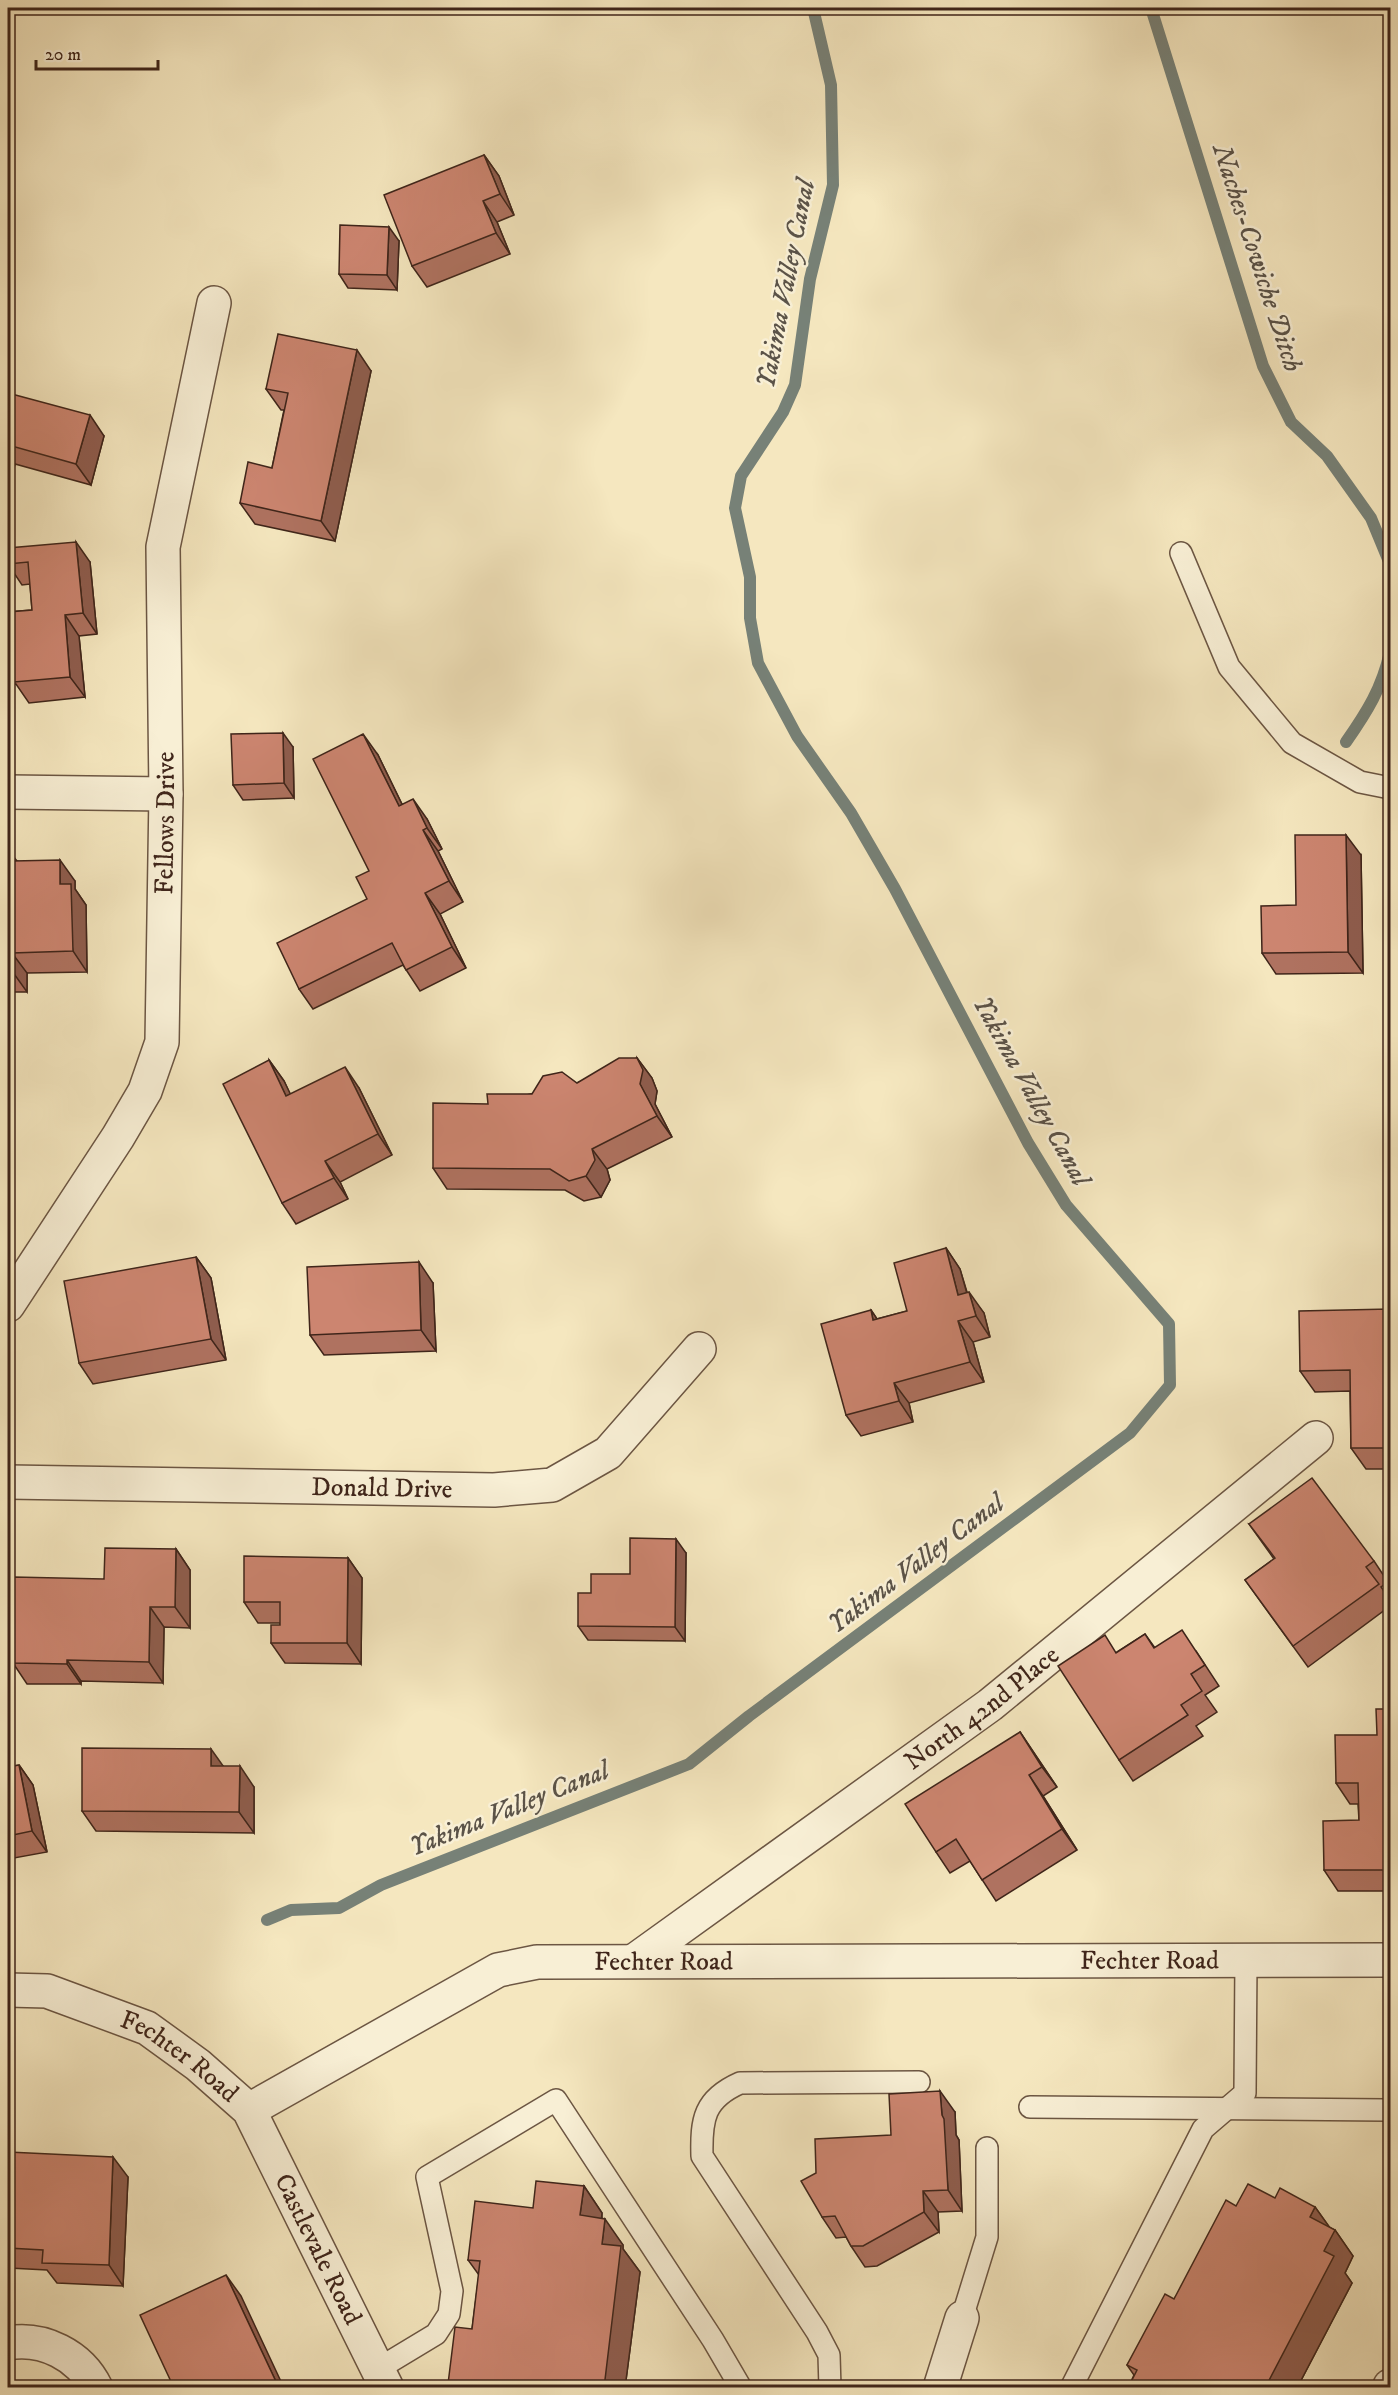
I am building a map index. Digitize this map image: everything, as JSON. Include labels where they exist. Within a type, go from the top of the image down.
[{"type":"street","name":"Fellows Drive","points":[[8,1305],[118,1137],[145,1091],[162,1042],[166,794],[163,547],[214,303]]},
{"type":"street","points":[[8,792],[166,794]]},
{"type":"street","name":"Donald Drive","points":[[8,1482],[494,1490],[552,1485],[608,1453],[699,1349]]},
{"type":"street","name":"North 42nd Place","points":[[634,1961],[990,1705],[1316,1438]]},
{"type":"street","name":"Fechter Road","points":[[8,1990],[47,1991],[147,2028],[198,2065],[249,2110],[498,1970],[537,1962],[1390,1960]]},
{"type":"street","name":"Castlevale Road","points":[[249,2110],[382,2378]]},
{"type":"street","points":[[940,2388],[962,2318]]},
{"type":"street","points":[[8,2343],[18,2341],[45,2344],[73,2358],[92,2378],[96,2388]]},
{"type":"lane","points":[[1180,554],[1229,667],[1292,743],[1360,782],[1390,788]]},
{"type":"lane","points":[[1071,2388],[1203,2129],[1245,2093],[1246,1960]]},
{"type":"lane","points":[[830,2388],[829,2355],[817,2332],[702,2156],[704,2122],[710,2104],[722,2091],[740,2083],[919,2082]]},
{"type":"lane","points":[[382,2378],[436,2334],[448,2314],[452,2291],[427,2177],[556,2100],[713,2340],[741,2388]]},
{"type":"lane","points":[[1030,2107],[1386,2110]]},
{"type":"lane","points":[[962,2318],[987,2237],[987,2148]]},
{"type":"building","points":[[484,155],[500,194],[483,201],[496,233],[412,266],[384,195]]},
{"type":"building","points":[[340,225],[389,227],[387,275],[339,274]]},
{"type":"building","points":[[278,334],[357,350],[321,521],[240,503],[248,462],[272,468],[288,393],[266,389]]},
{"type":"building","points":[[8,393],[90,415],[76,464],[8,445]]},
{"type":"building","points":[[76,542],[83,613],[65,615],[70,677],[14,682],[12,662],[8,663],[8,612],[32,610],[28,562],[8,564],[8,548]]},
{"type":"building","points":[[283,733],[284,783],[233,785],[231,734]]},
{"type":"building","points":[[363,734],[399,806],[413,799],[427,828],[423,830],[449,881],[425,893],[452,947],[406,970],[392,943],[299,989],[277,943],[367,899],[356,877],[369,871],[313,759]]},
{"type":"building","points":[[1295,835],[1346,835],[1348,952],[1262,953],[1261,906],[1296,905]]},
{"type":"building","points":[[8,856],[13,856],[13,861],[60,860],[60,884],[71,884],[73,951],[12,953],[12,971],[8,971]]},
{"type":"building","points":[[619,1058],[637,1058],[643,1070],[640,1084],[657,1116],[592,1149],[595,1160],[586,1176],[569,1181],[550,1169],[433,1168],[433,1103],[488,1104],[487,1094],[532,1094],[543,1076],[562,1072],[577,1083]]},
{"type":"building","points":[[269,1060],[286,1096],[345,1067],[378,1134],[325,1161],[334,1178],[282,1203],[223,1084]]},
{"type":"building","points":[[946,1248],[958,1295],[969,1292],[976,1316],[958,1321],[970,1362],[894,1383],[899,1401],[846,1415],[821,1324],[871,1310],[873,1320],[907,1311],[894,1263]]},
{"type":"building","points":[[196,1257],[211,1339],[79,1363],[64,1281]]},
{"type":"building","points":[[419,1262],[421,1330],[310,1335],[307,1267]]},
{"type":"building","points":[[1390,1309],[1390,1448],[1351,1448],[1350,1370],[1300,1371],[1299,1311]]},
{"type":"building","points":[[1312,1478],[1374,1561],[1366,1567],[1379,1584],[1293,1646],[1245,1580],[1275,1558],[1249,1524]]},
{"type":"building","points":[[630,1538],[676,1539],[675,1627],[578,1626],[578,1593],[591,1593],[591,1574],[630,1574]]},
{"type":"building","points":[[105,1548],[176,1549],[175,1607],[150,1607],[149,1662],[67,1660],[67,1664],[13,1663],[14,1577],[104,1579]]},
{"type":"building","points":[[244,1556],[348,1558],[347,1643],[271,1643],[271,1625],[280,1625],[280,1602],[244,1602]]},
{"type":"building","points":[[1182,1630],[1205,1665],[1191,1674],[1202,1691],[1181,1705],[1188,1715],[1119,1760],[1058,1666],[1105,1635],[1116,1653],[1145,1634],[1154,1648]]},
{"type":"building","points":[[1376,1709],[1390,1709],[1390,1870],[1324,1870],[1323,1821],[1359,1820],[1358,1783],[1336,1783],[1335,1735],[1377,1735]]},
{"type":"building","points":[[1020,1732],[1042,1767],[1029,1775],[1062,1829],[982,1880],[956,1839],[936,1852],[905,1804]]},
{"type":"building","points":[[82,1748],[211,1749],[211,1766],[240,1766],[239,1812],[82,1811]]},
{"type":"building","points":[[19,1765],[32,1831],[8,1836],[8,1767]]},
{"type":"building","points":[[940,2091],[948,2190],[923,2191],[924,2212],[863,2246],[851,2246],[835,2216],[822,2217],[801,2181],[816,2173],[815,2139],[891,2135],[889,2094]]},
{"type":"building","points":[[8,2152],[113,2157],[109,2265],[42,2263],[43,2250],[8,2248]]},
{"type":"building","points":[[536,2181],[584,2186],[580,2215],[605,2219],[602,2244],[621,2246],[604,2388],[459,2388],[459,2385],[448,2384],[455,2327],[472,2329],[480,2261],[468,2260],[475,2201],[533,2208]]},
{"type":"building","points":[[1248,2184],[1275,2198],[1280,2188],[1315,2207],[1310,2217],[1335,2230],[1324,2251],[1334,2256],[1265,2388],[1128,2388],[1137,2370],[1127,2365],[1165,2294],[1174,2299],[1226,2200],[1236,2206]]},
{"type":"building","points":[[226,2275],[279,2388],[174,2388],[140,2315]]},
{"type":"waterway","name":"Yakima Valley Canal","points":[[267,1920],[291,1910],[339,1908],[381,1885],[689,1764],[749,1716],[1130,1433],[1170,1385],[1169,1324],[1066,1205],[1028,1143],[895,889],[851,813],[797,736],[758,663],[750,618],[750,577],[735,508],[741,476],[783,412],[795,385],[810,279],[833,185],[831,85],[813,8]]},
{"type":"waterway","name":"Naches-Cowiche Ditch","points":[[1151,8],[1263,366],[1291,422],[1327,456],[1371,518],[1390,564]]},
{"type":"waterway","name":"Naches-Cowiche Ditch","points":[[1346,742],[1373,699],[1383,677],[1390,652]]}]
